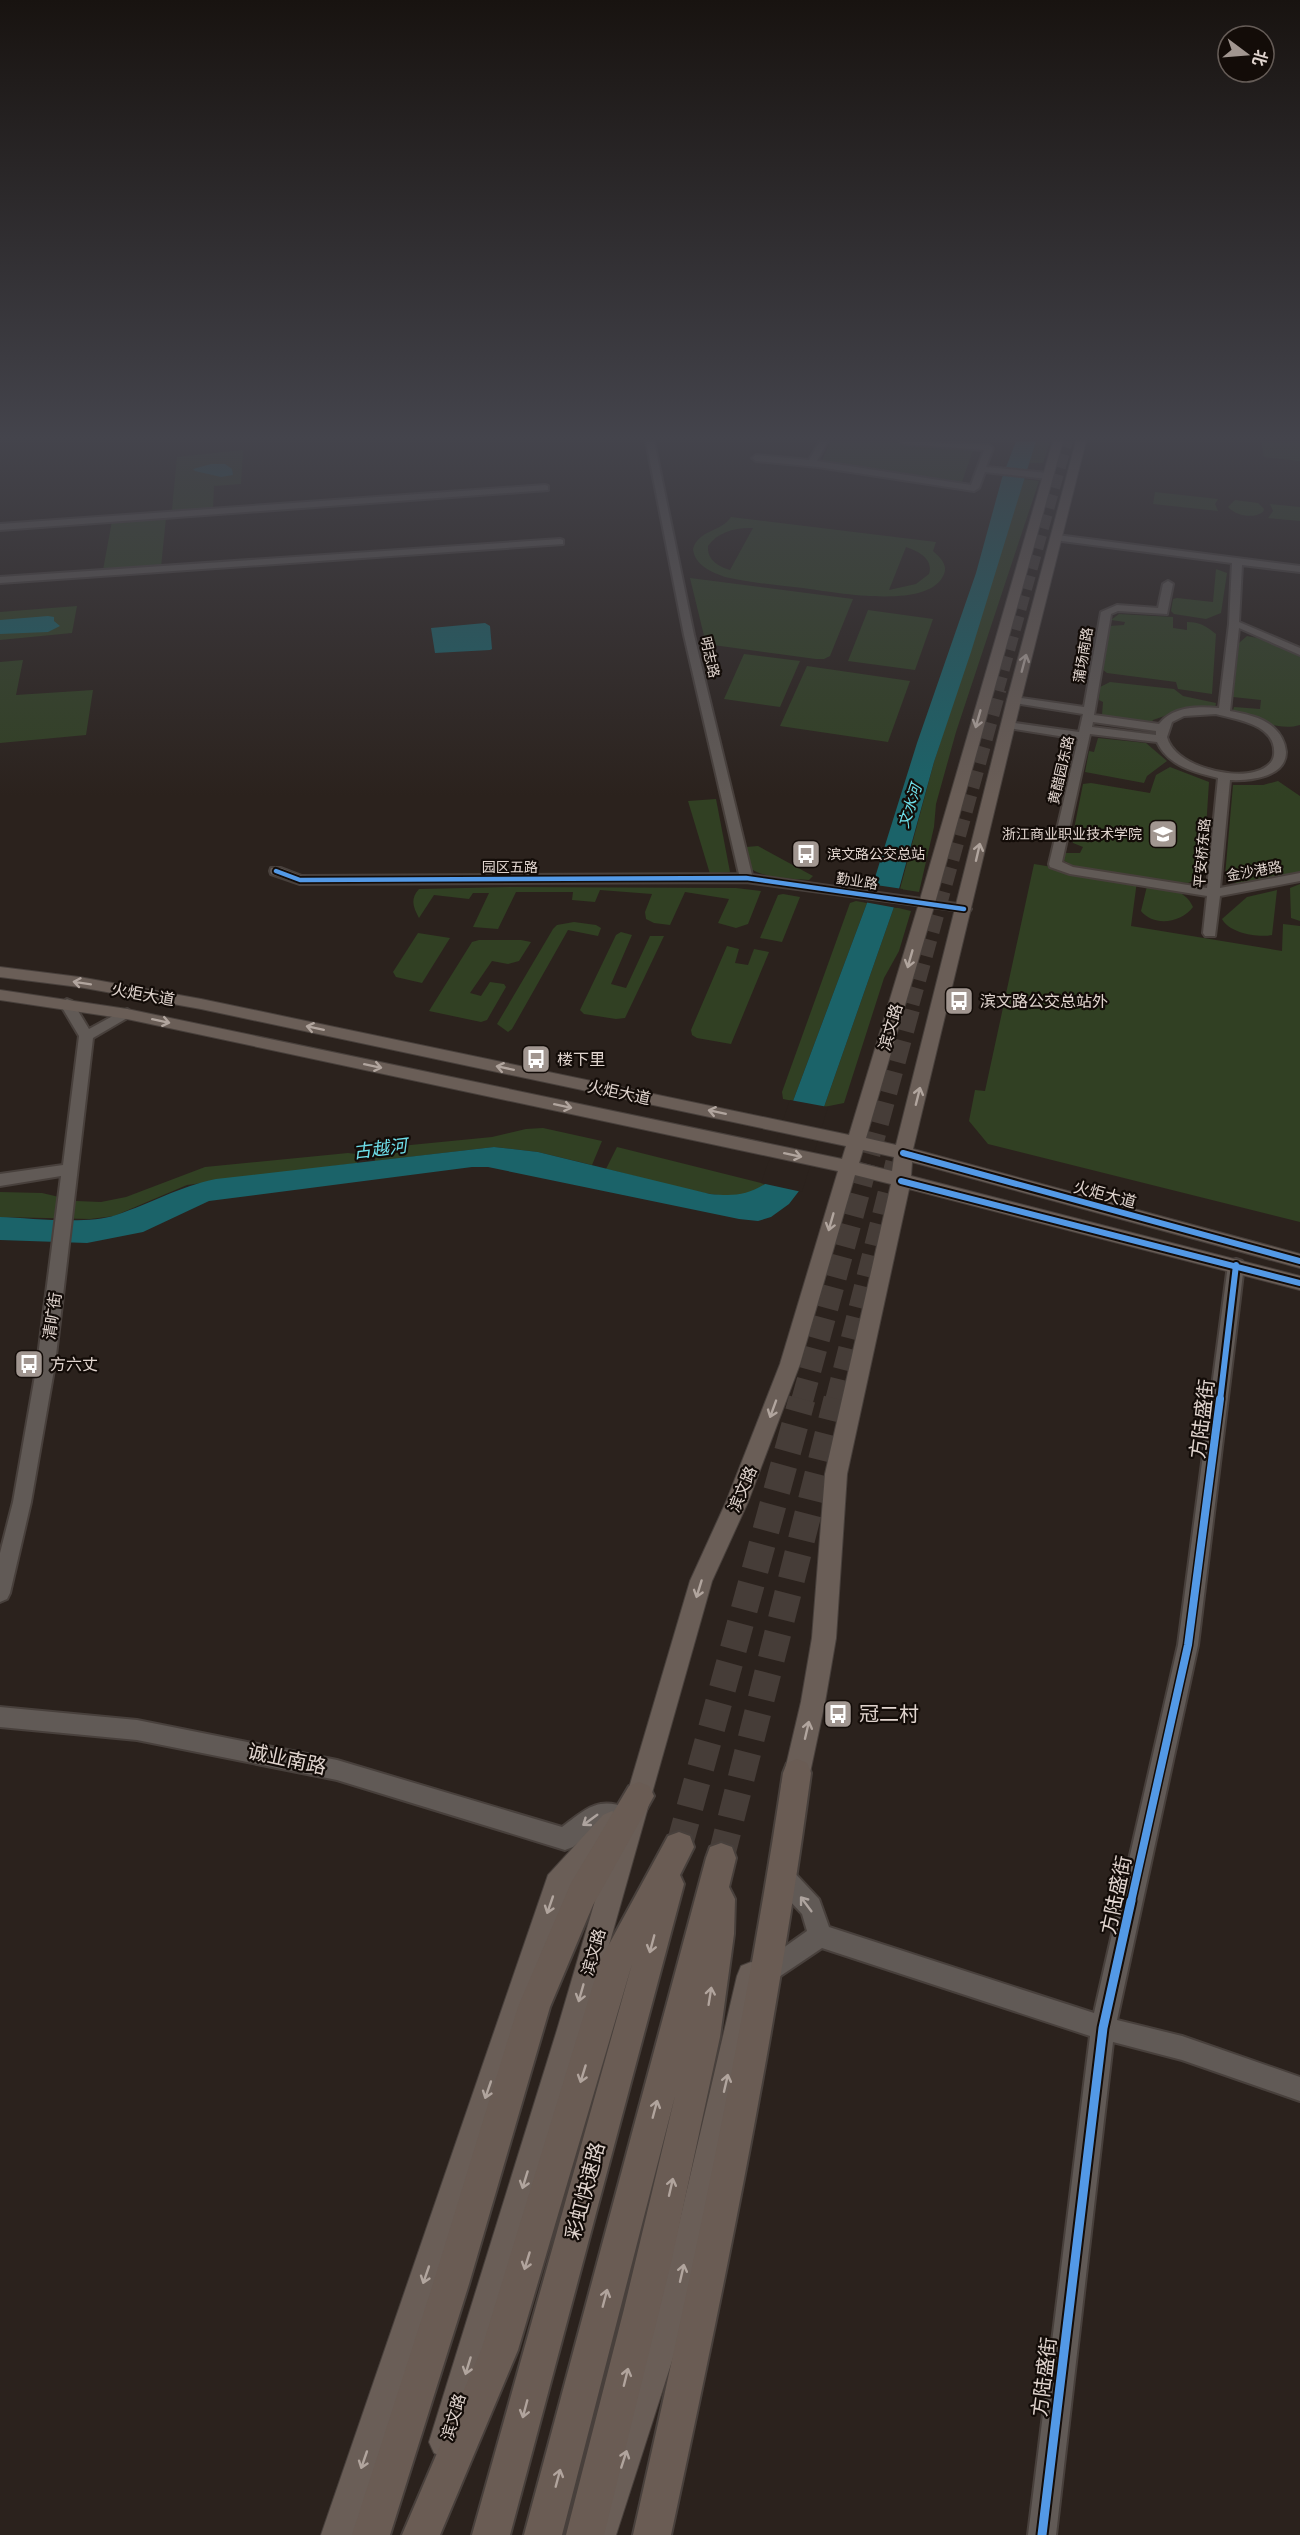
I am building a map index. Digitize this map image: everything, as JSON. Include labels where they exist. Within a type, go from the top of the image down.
[{"type":"highway","points":[[652,2535],[686,2382],[766,1973],[783,1877],[797,1773]]},
{"type":"highway","points":[[371,2535],[451,2284],[534,2007],[582,1893],[629,1806]]},
{"type":"highway","name":"彩虹快速路","points":[[422,2535],[500,2350],[617,1959],[679,1847],[491,2535]]},
{"type":"highway","points":[[543,2535],[721,1858],[718,1939],[701,2056],[644,2307],[585,2535]]},
{"type":"main road","name":"滨文路","points":[[416,2535],[571,2031],[629,1806],[701,1581],[737,1502],[790,1364],[927,903],[1019,559]]},
{"type":"main road","points":[[599,2535],[675,2305],[797,1773],[818,1681],[826,1617],[830,1512],[836,1474],[901,1181],[903,1153],[1014,700],[1051,559]]},
{"type":"main road","name":"火炬大道","points":[[0,972],[79,982],[257,1016],[774,1124],[903,1153],[1300,1261]]},
{"type":"main road","name":"火炬大道","points":[[0,995],[127,1014],[820,1160],[1300,1283]]},
{"type":"main road","points":[[239,1037],[254,1030],[257,1026],[257,1016]]},
{"type":"main road","points":[[338,2535],[557,1884],[629,1806]]},
{"type":"street","points":[[0,580],[305,559]]},
{"type":"street","name":"明志路","points":[[674,559],[689,635],[746,878]]},
{"type":"street","points":[[1217,559],[1300,569]]},
{"type":"street","points":[[1224,713],[1234,624],[1237,562]]},
{"type":"street","name":"蒲场南路","points":[[1087,724],[1106,612],[1117,608],[1163,612],[1168,584]]},
{"type":"street","points":[[1234,624],[1246,627],[1300,652]]},
{"type":"street","points":[[1014,700],[1087,724]]},
{"type":"street","points":[[1203,712],[1242,716],[1269,729],[1277,738],[1280,746],[1279,760],[1259,775],[1224,775],[1175,758],[1164,749],[1161,734],[1176,715],[1203,712]]},
{"type":"street","points":[[1008,726],[1087,724],[1161,734]]},
{"type":"street","name":"黄醋园东路","points":[[1055,864],[1087,724]]},
{"type":"street","name":"平安桥东路","points":[[1210,933],[1224,775]]},
{"type":"street","name":"金沙港路","points":[[1055,864],[1070,870],[1213,893],[1236,891],[1300,878]]},
{"type":"street","name":"园区五路","points":[[276,871],[300,880],[746,878]]},
{"type":"street","name":"勤业路","points":[[746,878],[964,909]]},
{"type":"street","points":[[67,1004],[86,1036],[127,1014]]},
{"type":"street","name":"清旷街","points":[[0,1593],[22,1502],[46,1364],[86,1036]]},
{"type":"street","points":[[0,1180],[70,1169]]},
{"type":"street","name":"方陆盛街","points":[[1042,2535],[1103,2028],[1188,1645],[1206,1521],[1236,1265]]},
{"type":"street","name":"诚业南路","points":[[0,1717],[136,1730],[337,1770],[566,1839]]},
{"type":"street","points":[[566,1875],[566,1839],[597,1814],[629,1806]]},
{"type":"street","points":[[783,1877],[811,1906],[820,1936]]},
{"type":"street","points":[[820,1936],[1103,2028],[1182,2048],[1300,2088]]},
{"type":"street","points":[[766,1973],[820,1936]]},
{"type":"green space","points":[[105,559],[162,559],[161,567],[103,570]]},
{"type":"green space","points":[[711,559],[730,570],[736,559],[901,559],[889,590],[916,584],[929,574],[930,569],[926,559],[941,559],[945,571],[935,585],[920,592],[901,596],[857,595],[725,577],[710,570],[697,560]]},
{"type":"green space","points":[[998,559],[1013,559],[956,732],[936,804],[934,827],[919,892],[900,889],[934,762]]},
{"type":"green space","points":[[1216,569],[1227,573],[1221,613],[1206,619],[1174,614],[1171,611],[1173,599],[1177,598],[1213,602]]},
{"type":"green space","points":[[690,578],[853,599],[830,656],[816,659],[706,644]]},
{"type":"green space","points":[[77,606],[72,633],[0,640],[0,612]]},
{"type":"green space","points":[[868,610],[933,619],[915,670],[848,661]]},
{"type":"green space","points":[[1119,614],[1173,617],[1173,628],[1187,630],[1187,622],[1196,623],[1216,634],[1212,694],[1178,689],[1176,682],[1107,673],[1102,669],[1109,626],[1124,625],[1125,622],[1111,620]]},
{"type":"green space","points":[[1247,636],[1268,640],[1300,656],[1300,725],[1283,727],[1274,725],[1233,710],[1234,707],[1260,709],[1261,700],[1233,697],[1239,643]]},
{"type":"green space","points":[[744,654],[800,661],[780,707],[724,699]]},
{"type":"green space","points":[[23,660],[16,695],[93,690],[86,735],[0,743],[0,662]]},
{"type":"green space","points":[[807,666],[910,681],[888,742],[780,726]]},
{"type":"green space","points":[[1110,682],[1174,689],[1183,696],[1216,703],[1215,708],[1187,708],[1153,720],[1150,725],[1106,717],[1102,715],[1103,702],[1099,700],[1100,687]]},
{"type":"green space","points":[[1098,738],[1146,743],[1167,761],[1147,776],[1144,783],[1085,772],[1089,751],[1094,752]]},
{"type":"green space","points":[[1170,767],[1209,782],[1203,876],[1188,883],[1175,882],[1079,869],[1063,860],[1065,853],[1080,853],[1083,847],[1073,843],[1072,839],[1083,784],[1091,783],[1150,793],[1156,775]]},
{"type":"green space","points":[[1278,781],[1300,796],[1300,873],[1261,883],[1240,884],[1232,881],[1225,876],[1233,785],[1263,785]]},
{"type":"green space","points":[[716,799],[730,872],[710,874],[688,801]]},
{"type":"green space","points":[[758,846],[813,876],[809,880],[779,877],[764,875],[751,869],[746,847]]},
{"type":"green space","points":[[1034,864],[1137,881],[1131,926],[1282,951],[1283,924],[1300,926],[1300,1222],[988,1144],[969,1121],[975,1090],[985,1091]]},
{"type":"green space","points":[[1300,884],[1300,921],[1291,918],[1290,888]]},
{"type":"green space","points":[[1147,886],[1180,893],[1193,907],[1175,920],[1160,921],[1146,916],[1141,911]]},
{"type":"green space","points":[[736,888],[761,891],[748,924],[736,928],[718,923],[729,899],[685,892],[670,925],[654,923],[646,919],[645,912],[652,894],[600,890],[595,902],[572,900],[573,892],[516,892],[498,929],[473,927],[489,893],[473,893],[469,899],[434,895],[419,918],[414,907],[414,896],[419,889]]},
{"type":"green space","points":[[1277,890],[1272,935],[1259,936],[1237,931],[1222,919],[1247,897]]},
{"type":"green space","points":[[778,895],[800,897],[782,942],[760,938]]},
{"type":"green space","points":[[856,901],[867,903],[793,1101],[783,1099],[782,1092],[850,903]]},
{"type":"green space","points":[[894,907],[911,911],[899,951],[884,978],[844,1103],[824,1107]]},
{"type":"green space","points":[[574,922],[596,925],[601,928],[598,936],[568,930],[512,1029],[508,1032],[497,1024],[553,929],[557,925]]},
{"type":"green space","points":[[621,932],[632,935],[611,984],[626,988],[650,936],[664,936],[625,1018],[616,1019],[584,1014],[580,1010],[616,935]]},
{"type":"green space","points":[[418,933],[450,938],[422,983],[396,977],[393,972]]},
{"type":"green space","points":[[479,940],[531,942],[519,961],[508,964],[492,961],[470,993],[481,996],[490,982],[504,984],[506,987],[487,1020],[481,1022],[429,1011],[472,942]]},
{"type":"green space","points":[[727,946],[739,949],[735,963],[748,965],[754,949],[769,952],[731,1044],[697,1038],[692,1035],[691,1030]]},
{"type":"green space","points":[[543,1128],[602,1141],[592,1165],[538,1152],[494,1147],[375,1161],[376,1152],[380,1148],[492,1137],[526,1129]]},
{"type":"green space","points":[[617,1147],[765,1184],[743,1195],[720,1195],[688,1190],[606,1169]]},
{"type":"green space","points":[[356,1154],[357,1163],[187,1185],[114,1216],[90,1219],[0,1217],[0,1192],[42,1193],[76,1201],[101,1202],[126,1197],[205,1167]]},
{"type":"water","name":"文水河","points":[[980,559],[1000,559],[934,762],[894,907],[824,1107],[799,1191],[789,1204],[771,1217],[758,1221],[739,1219],[488,1167],[472,1167],[209,1201],[143,1232],[87,1243],[0,1240],[0,1217],[90,1220],[116,1215],[189,1186],[216,1179],[494,1147],[538,1152],[710,1194],[739,1194],[765,1184],[793,1101],[867,903],[917,743]]},
{"type":"water","points":[[54,617],[54,621],[60,626],[48,632],[0,634],[0,620]]},
{"type":"water","points":[[485,623],[490,626],[492,649],[435,653],[431,628]]},
{"type":"pier","points":[[869,884],[903,889],[897,908],[864,902]]},
{"type":"pier","points":[[790,1100],[828,1107],[802,1192],[761,1183]]},
{"type":"tunnel","points":[[997,690],[1033,559]]},
{"type":"tunnel","points":[[911,1004],[998,689]]},
{"type":"tunnel","points":[[802,1401],[911,1002]]},
{"type":"tunnel","points":[[836,1401],[898,1156]]},
{"type":"tunnel","points":[[679,1847],[802,1399]]},
{"type":"tunnel","points":[[721,1858],[837,1399]]},
{"type":"cycle path","points":[[276,871],[300,880],[746,878],[964,909]]},
{"type":"cycle path","points":[[903,1153],[1300,1261]]},
{"type":"cycle path","points":[[901,1181],[1300,1283]]},
{"type":"cycle path","points":[[1042,2535],[1103,2028],[1188,1645],[1236,1265]]},
{"type":"place","name":"浙江商业职业技术学院","points":[[1163,834]]},
{"type":"place","name":"滨文路公交总站","points":[[806,854]]},
{"type":"place","name":"滨文路公交总站外","points":[[959,1001]]},
{"type":"place","name":"楼下里","points":[[536,1059]]},
{"type":"place","name":"方六丈","points":[[29,1364]]},
{"type":"place","name":"冠二村","points":[[838,1714]]},
{"type":"water label","name":"古越河","points":[[380,1149]]}]
